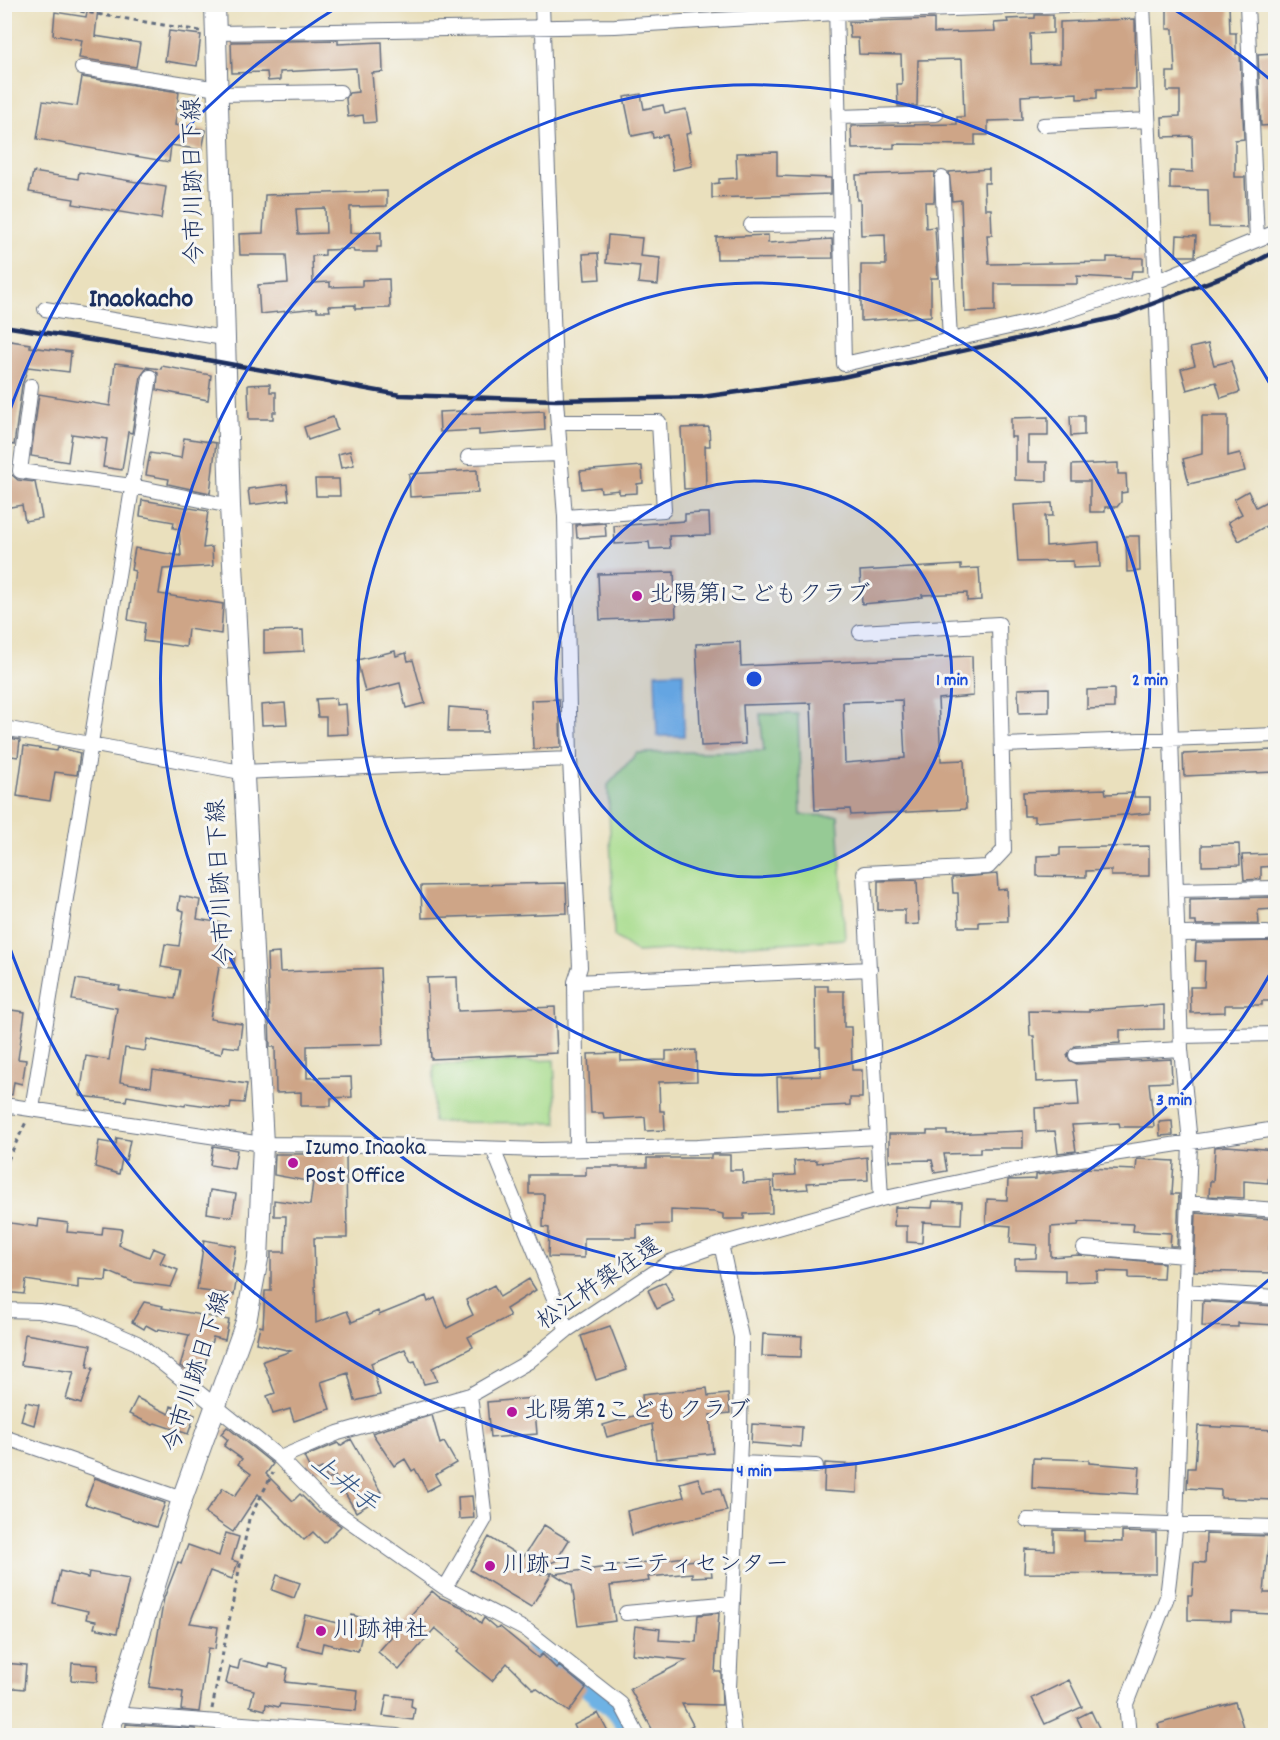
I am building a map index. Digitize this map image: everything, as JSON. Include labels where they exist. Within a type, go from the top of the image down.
[{"type":"street","name":"今市川跡日下線","points":[[108,1736],[182,1499],[218,1406],[246,1322],[256,1270],[263,1144],[230,506],[215,4]]},
{"type":"street","points":[[542,4],[558,422],[565,517],[570,759],[580,967],[575,982],[577,1149]]},
{"type":"street","points":[[216,33],[543,28],[836,9],[1097,4]]},
{"type":"street","points":[[1129,1736],[1126,1704],[1167,1597],[1176,1522],[1190,1143],[1181,1042],[1155,282],[1143,4]]},
{"type":"street","points":[[1247,4],[1257,240]]},
{"type":"street","points":[[836,9],[844,364],[1040,320],[1155,282],[1275,232]]},
{"type":"street","points":[[82,68],[218,92],[340,92]]},
{"type":"street","points":[[839,117],[936,114]]},
{"type":"street","points":[[1043,125],[1148,120]]},
{"type":"street","points":[[942,178],[950,340]]},
{"type":"street","points":[[751,225],[841,224]]},
{"type":"street","points":[[45,309],[224,338]]},
{"type":"street","points":[[32,1109],[150,376]]},
{"type":"street","points":[[31,386],[20,471],[132,486],[230,506]]},
{"type":"street","points":[[558,422],[659,422],[664,510],[565,517]]},
{"type":"street","points":[[468,457],[560,454]]},
{"type":"street","points":[[860,632],[999,624],[1004,850],[988,867],[864,873],[881,1199]]},
{"type":"street","points":[[4,728],[242,772],[570,759]]},
{"type":"street","points":[[1002,745],[1275,735]]},
{"type":"street","points":[[1176,890],[1275,888]]},
{"type":"street","points":[[1178,934],[1267,933]]},
{"type":"street","points":[[575,982],[870,969]]},
{"type":"street","points":[[1076,1055],[1181,1042],[1275,1034]]},
{"type":"street","points":[[4,1105],[263,1144],[577,1149],[697,1147],[878,1137]]},
{"type":"street","name":"松江杵築往還","points":[[280,1458],[338,1433],[470,1395],[528,1362],[567,1330],[670,1262],[721,1244],[881,1199],[1028,1167],[1275,1129]]},
{"type":"street","points":[[494,1149],[567,1330]]},
{"type":"street","points":[[1188,1203],[1275,1210]]},
{"type":"street","points":[[721,1244],[741,1337],[739,1463],[729,1688],[734,1736]]},
{"type":"street","points":[[1084,1248],[1185,1256]]},
{"type":"street","points":[[1184,1292],[1275,1297]]},
{"type":"street","points":[[4,1310],[39,1311],[80,1318],[137,1343],[280,1458],[324,1503],[445,1588],[528,1631],[621,1704],[638,1736]]},
{"type":"street","points":[[445,1588],[485,1519],[470,1395]]},
{"type":"street","points":[[4,1437],[182,1499]]},
{"type":"street","points":[[739,1463],[816,1466]]},
{"type":"street","points":[[1027,1520],[1176,1522],[1275,1527]]},
{"type":"street","points":[[626,1613],[732,1603]]},
{"type":"street","points":[[114,1714],[397,1736]]},
{"type":"path","points":[[36,4],[216,33]]},
{"type":"path","points":[[4,1168],[32,1109]]},
{"type":"path","points":[[209,1721],[249,1519],[280,1458]]},
{"type":"green space","points":[[760,714],[798,714],[801,815],[838,816],[845,939],[637,952],[614,936],[608,785],[637,753],[764,751]]},
{"type":"green space","points":[[554,1060],[557,1123],[433,1122],[434,1065]]},
{"type":"water","points":[[683,672],[684,736],[657,736],[655,673]]},
{"type":"building","points":[[1203,4],[1229,4],[1230,33],[1236,33],[1236,54],[1240,54],[1244,139],[1235,140],[1235,177],[1245,177],[1247,228],[1209,227],[1208,190],[1170,189],[1170,171],[1193,172],[1192,136],[1163,137],[1162,117],[1180,116],[1180,91],[1167,91],[1167,72],[1175,72],[1173,29],[1167,29],[1167,7],[1203,8]]},
{"type":"building","points":[[88,7],[98,8],[95,36],[140,43],[136,67],[79,58],[82,40],[53,35],[55,12],[86,17]]},
{"type":"building","points":[[1035,15],[1053,15],[1053,33],[1030,34],[1031,64],[1060,63],[1060,22],[1135,19],[1136,89],[1097,89],[1097,98],[1077,99],[1077,93],[1021,96],[1022,120],[988,121],[988,135],[975,135],[975,145],[894,144],[894,148],[852,149],[851,126],[957,124],[957,117],[964,117],[962,59],[918,60],[917,106],[898,106],[897,84],[902,84],[901,55],[859,54],[858,38],[850,38],[849,22],[934,19],[934,33],[995,31],[994,23],[1008,22],[1007,19],[1035,18]]},
{"type":"building","points":[[169,31],[201,35],[197,66],[165,61]]},
{"type":"building","points":[[338,40],[338,44],[382,42],[383,72],[372,73],[376,122],[364,123],[363,115],[348,117],[346,99],[349,93],[358,92],[356,68],[280,72],[280,80],[268,81],[267,72],[232,73],[231,42]]},
{"type":"building","points":[[1275,53],[1275,125],[1261,126],[1258,54]]},
{"type":"building","points":[[82,77],[179,92],[175,125],[206,130],[202,150],[171,145],[169,162],[37,139],[43,101],[77,106]]},
{"type":"building","points":[[641,94],[644,109],[663,105],[665,113],[686,109],[691,133],[686,134],[692,166],[673,170],[667,135],[653,138],[652,132],[632,136],[624,97]]},
{"type":"building","points":[[777,152],[777,176],[831,178],[831,194],[712,198],[712,184],[719,183],[719,179],[737,178],[736,153]]},
{"type":"building","points":[[989,169],[989,183],[984,183],[985,209],[991,209],[992,235],[987,235],[989,264],[1107,262],[1107,257],[1143,258],[1143,271],[1132,271],[1131,279],[1077,276],[1077,284],[995,284],[995,311],[965,312],[961,200],[952,201],[949,172]]},
{"type":"building","points":[[33,172],[78,179],[79,172],[166,187],[161,219],[73,204],[74,199],[29,192]]},
{"type":"building","points":[[935,172],[934,202],[925,202],[926,228],[935,227],[938,278],[931,278],[931,316],[861,321],[861,265],[886,265],[885,234],[861,235],[860,200],[857,200],[856,175]]},
{"type":"building","points":[[387,191],[387,206],[350,207],[350,233],[381,232],[381,247],[377,247],[377,252],[354,252],[353,249],[325,250],[325,255],[312,256],[313,283],[330,282],[330,287],[362,286],[362,280],[389,279],[390,308],[355,309],[355,305],[329,306],[330,311],[317,311],[317,308],[260,314],[258,285],[288,283],[286,255],[240,255],[239,234],[263,233],[265,195]],"holes":[[[325,208],[326,233],[298,234],[296,209]]]},
{"type":"building","points":[[608,235],[642,238],[640,256],[660,258],[658,285],[638,283],[640,266],[606,263]]},
{"type":"building","points":[[768,235],[768,243],[832,239],[833,258],[717,259],[716,237]]},
{"type":"building","points":[[1177,235],[1196,236],[1195,256],[1176,256]]},
{"type":"building","points":[[598,253],[600,279],[585,280],[583,254]]},
{"type":"building","points":[[4,340],[30,344],[30,347],[71,352],[69,372],[28,367],[22,385],[14,445],[4,443]]},
{"type":"building","points":[[1208,344],[1214,365],[1231,361],[1240,392],[1221,398],[1216,382],[1187,390],[1181,369],[1195,365],[1190,348]]},
{"type":"building","points":[[115,363],[161,369],[162,366],[211,375],[208,400],[157,390],[158,373],[147,368],[141,376],[132,433],[128,432],[122,470],[103,467],[107,439],[72,434],[68,462],[31,456],[39,394],[110,406]]},
{"type":"building","points":[[270,384],[270,392],[276,392],[276,412],[273,412],[273,419],[249,419],[248,385]]},
{"type":"building","points":[[462,411],[462,414],[544,411],[545,430],[479,435],[479,430],[440,432],[439,412]]},
{"type":"building","points":[[1070,416],[1084,416],[1084,435],[1071,436]]},
{"type":"building","points":[[1202,416],[1228,416],[1228,456],[1240,453],[1245,471],[1189,484],[1183,459],[1202,454]]},
{"type":"building","points":[[333,417],[337,430],[308,440],[304,427]]},
{"type":"building","points":[[1048,417],[1048,436],[1028,436],[1028,462],[1047,462],[1047,481],[1015,480],[1015,437],[1011,437],[1011,418]]},
{"type":"building","points":[[709,427],[710,446],[705,446],[706,488],[684,489],[681,428]]},
{"type":"building","points":[[184,438],[216,443],[210,493],[168,484],[169,479],[146,475],[150,453],[181,458]]},
{"type":"building","points":[[350,451],[354,465],[341,468],[338,454]]},
{"type":"building","points":[[1118,463],[1118,474],[1126,474],[1127,492],[1121,493],[1121,502],[1117,507],[1105,507],[1105,512],[1090,512],[1090,481],[1072,481],[1072,465]]},
{"type":"building","points":[[642,466],[643,483],[637,484],[637,493],[619,494],[619,490],[601,492],[600,487],[582,489],[580,471]]},
{"type":"building","points":[[477,470],[478,493],[410,497],[409,474]]},
{"type":"building","points":[[12,475],[18,480],[35,482],[42,518],[25,521],[22,505],[4,508],[4,477]]},
{"type":"building","points":[[315,479],[339,479],[340,496],[316,496]]},
{"type":"building","points":[[287,484],[289,500],[250,505],[248,489]]},
{"type":"building","points":[[1248,491],[1256,507],[1275,497],[1275,521],[1239,541],[1228,522],[1242,514],[1234,499]]},
{"type":"building","points":[[142,500],[208,511],[203,548],[212,547],[213,566],[163,569],[159,594],[223,604],[221,634],[188,629],[186,647],[143,641],[145,623],[128,620],[135,571],[131,570],[135,548],[181,556],[179,529],[173,528],[174,522],[140,516]]},
{"type":"building","points":[[1052,503],[1053,516],[1045,516],[1046,546],[1099,542],[1100,567],[1073,568],[1073,561],[1018,562],[1014,505]]},
{"type":"building","points":[[709,513],[710,535],[669,536],[670,548],[650,549],[649,542],[615,544],[614,526],[685,521],[685,514]]},
{"type":"building","points":[[605,523],[606,536],[577,538],[576,525]]},
{"type":"building","points":[[1126,536],[1139,536],[1140,571],[1127,572]]},
{"type":"building","points":[[961,565],[961,569],[979,568],[981,600],[967,601],[967,593],[922,595],[923,597],[906,600],[862,604],[860,571]]},
{"type":"building","name":"北陽第1こどもクラブ","points":[[674,572],[676,617],[600,620],[598,574]]},
{"type":"building","points":[[303,630],[304,651],[264,653],[264,631]]},
{"type":"building","points":[[740,642],[741,666],[972,656],[973,696],[938,699],[941,761],[964,760],[966,809],[851,815],[850,809],[815,810],[811,703],[743,705],[745,744],[701,746],[696,644]],"holes":[[[902,700],[905,758],[845,763],[843,702]]]},
{"type":"building","points":[[395,651],[396,656],[406,653],[408,661],[413,660],[425,703],[406,708],[400,683],[365,692],[357,660]]},
{"type":"building","points":[[1049,688],[1049,712],[1019,713],[1018,689]]},
{"type":"building","points":[[1114,689],[1114,708],[1087,709],[1087,690]]},
{"type":"building","points":[[336,698],[336,705],[346,704],[348,734],[326,735],[326,717],[318,717],[316,699]]},
{"type":"building","points":[[559,699],[561,747],[533,749],[531,700]]},
{"type":"building","points":[[285,703],[287,724],[262,725],[261,705]]},
{"type":"building","points":[[449,707],[488,710],[487,732],[448,732]]},
{"type":"building","points":[[4,737],[20,740],[18,757],[4,755]]},
{"type":"building","points":[[24,746],[57,751],[58,747],[80,753],[77,775],[55,772],[50,801],[17,796]]},
{"type":"building","points":[[1273,750],[1274,772],[1184,776],[1183,754]]},
{"type":"building","points":[[1105,789],[1106,794],[1134,793],[1134,797],[1150,797],[1150,813],[1034,822],[1034,816],[1024,816],[1023,792]]},
{"type":"building","points":[[1239,844],[1240,865],[1202,866],[1202,845]]},
{"type":"building","points":[[1149,846],[1149,876],[1111,876],[1111,870],[1086,871],[1086,877],[1037,876],[1037,856],[1060,855],[1060,848]]},
{"type":"building","points":[[1275,854],[1275,866],[1261,867],[1261,879],[1244,880],[1242,855]]},
{"type":"building","points":[[997,874],[998,890],[1007,889],[1008,921],[979,922],[979,927],[959,927],[958,893],[953,893],[952,878]]},
{"type":"building","points":[[917,880],[919,924],[905,925],[905,910],[878,910],[878,881]]},
{"type":"building","points":[[566,883],[567,913],[422,918],[421,886]]},
{"type":"building","points":[[180,896],[200,900],[197,919],[222,923],[218,952],[235,952],[234,968],[219,967],[210,1019],[242,1024],[239,1048],[223,1046],[221,1054],[147,1039],[145,1051],[125,1048],[120,1082],[151,1087],[153,1070],[247,1084],[244,1103],[231,1102],[230,1109],[186,1103],[185,1106],[127,1096],[126,1101],[80,1096],[86,1056],[109,1060],[117,1008],[72,1000],[76,979],[120,986],[119,990],[175,999],[180,970],[161,967],[165,944],[179,946],[184,911],[178,909]]},
{"type":"building","points":[[1275,897],[1275,909],[1258,910],[1259,924],[1196,925],[1196,922],[1190,922],[1190,899]]},
{"type":"building","points":[[1272,941],[1272,950],[1275,950],[1275,1001],[1262,1001],[1262,1005],[1225,1005],[1225,1012],[1191,1013],[1190,987],[1204,987],[1205,961],[1195,961],[1196,943]]},
{"type":"building","points":[[279,953],[280,972],[380,968],[383,1044],[307,1046],[307,1078],[351,1077],[352,1097],[331,1098],[331,1106],[301,1106],[301,1092],[276,1093],[275,1047],[270,1047],[267,954]]},
{"type":"building","points":[[457,977],[458,1011],[555,1007],[557,1053],[431,1059],[427,978]]},
{"type":"building","points":[[815,986],[828,986],[828,991],[844,991],[844,1027],[851,1027],[852,1070],[862,1070],[862,1098],[850,1098],[850,1105],[778,1109],[777,1077],[821,1076],[820,1047],[816,1047]]},
{"type":"building","points":[[1164,1005],[1164,1029],[1120,1030],[1120,1043],[1075,1046],[1067,1055],[1069,1060],[1077,1064],[1171,1059],[1172,1082],[1149,1083],[1154,1127],[1120,1127],[1119,1123],[1072,1125],[1076,1151],[1058,1153],[1055,1131],[1036,1132],[1035,1108],[1079,1106],[1077,1080],[1036,1082],[1034,1036],[1030,1036],[1029,1011],[1089,1012],[1089,1010]]},
{"type":"building","points":[[4,1009],[25,1012],[18,1059],[26,1060],[22,1084],[14,1082],[12,1095],[4,1094]]},
{"type":"building","points":[[696,1050],[697,1081],[659,1082],[660,1111],[664,1111],[665,1130],[646,1131],[645,1117],[604,1119],[603,1113],[591,1113],[588,1054],[621,1053],[621,1061],[666,1060],[666,1051]]},
{"type":"building","points":[[1172,1121],[1173,1135],[1160,1136],[1159,1122]]},
{"type":"building","points":[[927,1131],[947,1131],[947,1134],[1023,1131],[1023,1148],[980,1148],[980,1153],[944,1154],[947,1171],[935,1173],[932,1160],[889,1161],[889,1134],[927,1134]]},
{"type":"building","points":[[117,1138],[130,1140],[126,1160],[122,1159],[119,1174],[95,1167],[99,1141],[116,1144]]},
{"type":"building","points":[[213,1146],[237,1150],[234,1169],[210,1165]]},
{"type":"building","points":[[1215,1147],[1275,1150],[1275,1170],[1269,1170],[1268,1183],[1244,1181],[1244,1198],[1209,1196],[1210,1181],[1213,1181]]},
{"type":"building","points":[[275,1154],[346,1154],[347,1238],[314,1238],[316,1323],[347,1311],[352,1322],[378,1311],[379,1315],[426,1296],[428,1302],[435,1298],[447,1328],[473,1315],[466,1300],[494,1285],[500,1297],[529,1279],[536,1290],[506,1309],[510,1316],[468,1337],[473,1347],[432,1368],[437,1381],[424,1384],[415,1361],[411,1362],[405,1349],[371,1363],[380,1395],[355,1401],[348,1373],[321,1382],[330,1409],[294,1421],[290,1409],[273,1414],[267,1396],[275,1393],[263,1361],[291,1351],[256,1343],[260,1326],[263,1327],[265,1291],[271,1291],[271,1252],[285,1252],[286,1216],[274,1216],[274,1200],[310,1205],[313,1182],[274,1175]]},
{"type":"building","points":[[711,1155],[730,1155],[730,1170],[742,1170],[743,1183],[771,1181],[772,1213],[744,1214],[744,1219],[723,1219],[723,1214],[714,1212],[671,1210],[671,1224],[637,1225],[637,1238],[584,1238],[584,1258],[548,1257],[549,1228],[543,1227],[544,1194],[529,1194],[529,1175],[586,1175],[586,1167],[647,1167],[647,1158],[711,1158]]},
{"type":"building","points":[[867,1157],[868,1180],[807,1183],[808,1189],[775,1191],[774,1176],[795,1175],[794,1161],[817,1160],[817,1163]]},
{"type":"building","points":[[1137,1159],[1174,1161],[1172,1194],[1179,1194],[1177,1246],[1170,1246],[1171,1233],[1133,1231],[1134,1224],[1079,1222],[1078,1225],[1051,1227],[1051,1257],[1079,1255],[1164,1263],[1163,1279],[1129,1278],[1129,1272],[1097,1271],[1097,1281],[1065,1282],[1065,1270],[1015,1269],[1015,1259],[1036,1258],[1037,1245],[1010,1243],[1011,1226],[986,1224],[987,1199],[1007,1200],[1008,1180],[1036,1179],[1036,1175],[1084,1168],[1136,1170]]},
{"type":"building","points":[[210,1190],[236,1194],[232,1217],[207,1213]]},
{"type":"building","points":[[933,1201],[962,1202],[961,1224],[923,1222],[922,1243],[907,1242],[907,1226],[894,1226],[895,1207],[932,1208]]},
{"type":"building","points":[[1196,1213],[1272,1219],[1269,1252],[1275,1252],[1275,1273],[1194,1271]]},
{"type":"building","points":[[39,1219],[68,1223],[67,1232],[102,1235],[103,1227],[122,1229],[119,1245],[149,1257],[153,1248],[165,1253],[160,1263],[178,1270],[171,1287],[133,1282],[107,1271],[106,1281],[78,1279],[78,1288],[26,1280],[24,1294],[4,1292],[4,1222],[38,1227]]},
{"type":"building","points":[[204,1240],[236,1246],[231,1275],[237,1276],[234,1295],[197,1290]]},
{"type":"building","points":[[665,1282],[674,1301],[657,1309],[648,1290]]},
{"type":"building","points":[[1203,1301],[1275,1306],[1275,1325],[1238,1323],[1238,1327],[1202,1326]]},
{"type":"building","points":[[144,1302],[163,1306],[162,1308],[229,1320],[225,1340],[213,1337],[201,1378],[192,1376],[190,1371],[180,1366],[189,1335],[159,1329],[157,1331],[146,1325],[144,1329],[132,1322]]},
{"type":"building","points":[[610,1326],[627,1370],[596,1380],[581,1336]]},
{"type":"building","points":[[25,1334],[91,1345],[87,1367],[93,1368],[81,1404],[66,1399],[74,1372],[21,1365]]},
{"type":"building","points":[[763,1334],[802,1336],[801,1357],[762,1356]]},
{"type":"building","points":[[707,1388],[708,1396],[728,1394],[730,1413],[710,1415],[713,1453],[656,1459],[652,1424],[607,1437],[603,1425],[644,1413],[642,1395]]},
{"type":"building","points":[[137,1398],[169,1414],[171,1406],[195,1415],[188,1434],[155,1423],[153,1425],[129,1414]]},
{"type":"building","name":"北陽第2こどもクラブ","points":[[534,1398],[537,1434],[490,1438],[487,1402]]},
{"type":"building","points":[[26,1402],[39,1405],[34,1425],[21,1421]]},
{"type":"building","points":[[432,1415],[440,1444],[444,1442],[456,1463],[435,1475],[440,1484],[427,1491],[415,1469],[412,1471],[405,1459],[394,1466],[372,1433]]},
{"type":"building","points":[[752,1424],[802,1427],[801,1447],[751,1443]]},
{"type":"building","points":[[1198,1426],[1275,1430],[1275,1500],[1221,1498],[1221,1490],[1187,1488],[1188,1468],[1195,1468]]},
{"type":"building","points":[[227,1427],[273,1464],[266,1474],[293,1501],[300,1494],[319,1513],[321,1512],[341,1526],[324,1543],[313,1532],[304,1540],[258,1494],[233,1532],[205,1513],[223,1488],[235,1496],[251,1474],[238,1464],[242,1459],[224,1446],[228,1440],[221,1434]]},
{"type":"building","points":[[351,1439],[383,1496],[356,1512],[335,1476],[328,1480],[322,1468],[312,1473],[304,1457],[338,1443],[340,1446]]},
{"type":"building","points":[[1033,1458],[1089,1460],[1089,1463],[1140,1467],[1138,1494],[1032,1488]]},
{"type":"building","points":[[825,1463],[858,1465],[857,1493],[824,1491]]},
{"type":"building","points":[[95,1478],[165,1503],[156,1527],[85,1504]]},
{"type":"building","points":[[698,1478],[703,1491],[720,1488],[727,1511],[669,1523],[632,1535],[627,1511],[684,1497],[680,1483]]},
{"type":"building","points":[[472,1496],[474,1518],[459,1519],[458,1497]]},
{"type":"building","points":[[544,1525],[569,1540],[556,1561],[539,1567],[541,1574],[552,1573],[531,1607],[470,1570],[489,1537],[523,1558]]},
{"type":"building","points":[[1054,1530],[1084,1531],[1084,1541],[1122,1542],[1122,1532],[1156,1533],[1156,1574],[1024,1573],[1025,1549],[1054,1550]]},
{"type":"building","points":[[226,1533],[239,1537],[232,1560],[238,1562],[232,1579],[210,1571],[190,1623],[218,1627],[215,1649],[208,1648],[199,1712],[181,1710],[183,1692],[149,1687],[164,1598],[178,1562],[181,1564],[188,1545],[219,1556]]},
{"type":"building","points":[[1206,1534],[1269,1536],[1264,1593],[1272,1593],[1271,1614],[1231,1612],[1231,1621],[1188,1620],[1188,1595],[1192,1595],[1194,1562],[1205,1563]]},
{"type":"building","points":[[685,1557],[686,1561],[710,1559],[712,1576],[692,1577],[692,1573],[648,1577],[649,1581],[610,1586],[615,1621],[578,1626],[572,1585],[554,1574]]},
{"type":"building","points":[[60,1571],[88,1578],[89,1572],[129,1579],[117,1633],[94,1628],[96,1621],[86,1619],[88,1611],[53,1603]]},
{"type":"building","points":[[277,1575],[300,1583],[294,1598],[272,1590]]},
{"type":"building","points":[[432,1591],[439,1597],[462,1607],[481,1623],[484,1618],[496,1628],[500,1627],[538,1658],[542,1654],[557,1669],[559,1666],[586,1688],[569,1712],[536,1688],[534,1690],[507,1663],[492,1681],[457,1652],[460,1649],[435,1628],[399,1670],[378,1652]]},
{"type":"building","points":[[719,1613],[715,1672],[721,1672],[722,1705],[682,1704],[693,1725],[675,1736],[656,1736],[630,1689],[687,1660],[632,1654],[635,1626],[660,1629],[659,1640],[696,1642],[698,1615]]},
{"type":"building","name":"川跡神社","points":[[305,1615],[349,1626],[352,1615],[366,1619],[358,1651],[323,1643],[321,1652],[297,1646]]},
{"type":"building","points":[[240,1660],[269,1667],[270,1664],[288,1668],[285,1682],[358,1690],[356,1711],[280,1704],[279,1707],[266,1704],[265,1710],[250,1706],[254,1690],[226,1683],[230,1667],[238,1669]]},
{"type":"building","points":[[4,1663],[26,1665],[24,1689],[4,1687]]},
{"type":"building","points":[[72,1663],[98,1665],[97,1682],[71,1680]]},
{"type":"building","points":[[1069,1680],[1082,1707],[1045,1724],[1032,1698]]},
{"type":"building","points":[[387,1695],[412,1698],[411,1706],[415,1708],[413,1720],[383,1716]]},
{"type":"building","points":[[1235,1702],[1245,1733],[1161,1736],[1158,1724]]},
{"type":"building","points":[[1091,1711],[1101,1732],[1086,1736],[1077,1718]]},
{"type":"building","points":[[598,1713],[610,1736],[579,1736],[574,1725]]},
{"type":"building","points":[[126,1724],[196,1729],[195,1736],[125,1736]]},
{"type":"waterway","name":"上井手","points":[[535,1644],[618,1714],[630,1736]]},
{"type":"railway","points":[[4,326],[400,395],[556,400],[702,397],[838,378],[1118,317],[1240,270],[1276,251]]},
{"type":"place","name":"北陽第1こどもクラブ","points":[[637,596]]},
{"type":"place","name":"Izumo Inaoka Post Office","points":[[293,1163]]},
{"type":"place","name":"北陽第2こどもクラブ","points":[[512,1412]]},
{"type":"place","name":"川跡コミュニティセンター","points":[[490,1566]]},
{"type":"place","name":"川跡神社","points":[[321,1631]]},
{"type":"district","name":"Inaokacho","points":[[141,300]]}]
